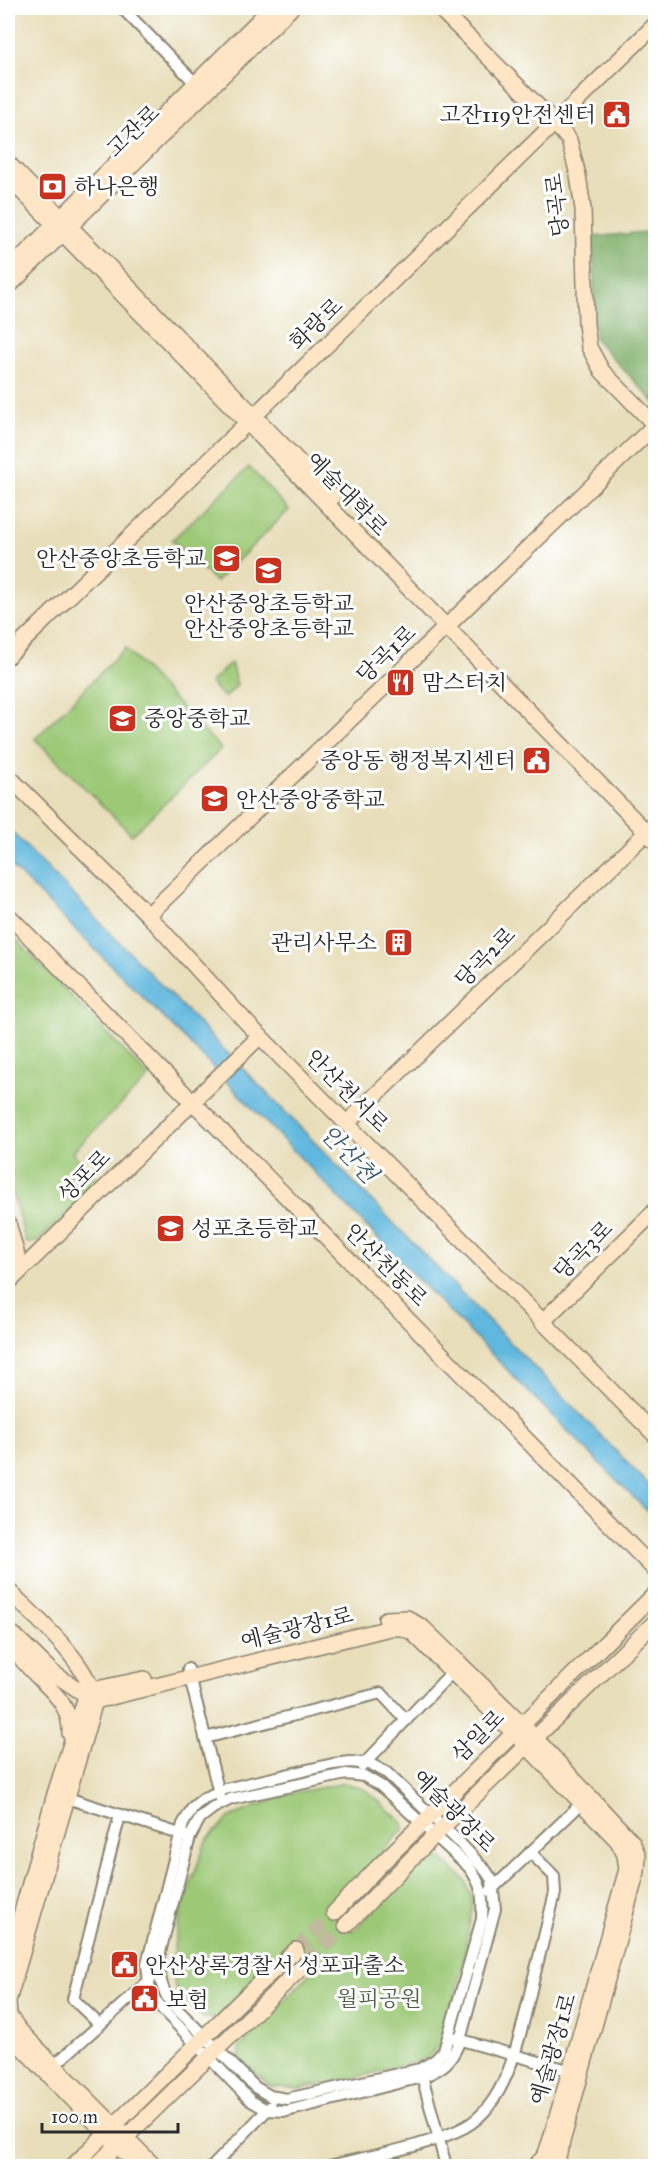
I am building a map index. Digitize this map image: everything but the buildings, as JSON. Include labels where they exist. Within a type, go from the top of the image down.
[{"type":"street","name":"고잔로","points":[[8,271],[61,225],[199,88],[271,8]]},
{"type":"street","name":"고잔로","points":[[199,88],[291,8]]},
{"type":"street","name":"당곡로","points":[[439,8],[555,123],[569,141],[578,175],[583,208],[586,324],[589,347],[602,371],[655,425]]},
{"type":"street","points":[[123,9],[199,88]]},
{"type":"street","name":"화랑로","points":[[8,656],[656,24]]},
{"type":"street","name":"예술대학로","points":[[8,162],[61,225]]},
{"type":"street","name":"예술대학로","points":[[8,177],[61,225],[653,830]]},
{"type":"street","name":"고잔로","points":[[8,287],[61,225]]},
{"type":"street","name":"당곡1로","points":[[148,915],[655,425]]},
{"type":"street","name":"안산천서로","points":[[8,776],[148,915],[255,1041],[347,1123],[656,1436]]},
{"type":"street","name":"당곡2로","points":[[347,1123],[653,830]]},
{"type":"street","name":"안산천동로","points":[[8,915],[656,1571]]},
{"type":"street","name":"성포로","points":[[8,1283],[255,1041]]},
{"type":"street","name":"당곡3로","points":[[542,1322],[656,1210]]},
{"type":"street","points":[[8,1223],[21,1270]]},
{"type":"street","points":[[8,1590],[71,1655],[91,1696],[8,1962]]},
{"type":"street","name":"삼일로","points":[[334,1913],[656,1593]]},
{"type":"street","name":"삼일로","points":[[346,1925],[439,1831],[656,1621]]},
{"type":"street","name":"예술광장1로","points":[[91,1696],[390,1628],[402,1628],[412,1632],[456,1667],[531,1741],[585,1799],[618,1841],[625,1855],[627,1869],[576,2073],[558,2156],[550,2166]]},
{"type":"street","points":[[9,1630],[52,1673],[91,1696]]},
{"type":"street","points":[[9,1630],[22,1660],[52,1690],[70,1718],[69,1752],[61,1796],[8,2001],[9,2016],[51,2069],[116,2136],[154,2166]]},
{"type":"street","points":[[353,1775],[456,1667]]},
{"type":"street","points":[[189,1673],[221,1804]]},
{"type":"street","points":[[205,1738],[381,1693],[406,1720]]},
{"type":"street","points":[[69,1752],[91,1696]]},
{"type":"street","name":"예술광장로","points":[[158,1973],[159,1956],[185,1836],[183,1824],[193,1807],[218,1791],[333,1764],[350,1762],[370,1764],[387,1773],[439,1831],[486,1871],[492,1880],[495,1910],[460,2040],[453,2055],[441,2069],[287,2099],[279,2098]]},
{"type":"street","name":"예술광장로","points":[[148,1982],[147,1964],[185,1836],[200,1818],[213,1808],[231,1799],[346,1774],[364,1776],[427,1819]]},
{"type":"street","points":[[61,1796],[185,1836]]},
{"type":"street","points":[[483,1897],[585,1799]]},
{"type":"street","points":[[99,2025],[73,1999],[120,1815]]},
{"type":"street","name":"예술광장로","points":[[267,2110],[287,2111],[422,2073],[444,2050],[483,1919],[483,1897],[478,1878],[439,1831]]},
{"type":"street","points":[[329,2166],[439,2138],[466,2126],[483,2114],[497,2093],[514,2056],[555,1893],[554,1876],[530,1852]]},
{"type":"street","points":[[96,2166],[116,2136],[200,2041],[296,1950]]},
{"type":"street","points":[[74,2166],[116,2136],[212,2052],[307,1962]]},
{"type":"street","points":[[51,2069],[158,1973],[163,1991],[200,2041]]},
{"type":"street","points":[[148,1982],[150,1993],[212,2052],[255,2087],[270,2096],[279,2098]]},
{"type":"street","points":[[8,2033],[51,2069]]},
{"type":"street","points":[[448,2037],[576,2073]]},
{"type":"street","points":[[212,2052],[251,2101],[267,2110]]},
{"type":"street","points":[[422,2073],[446,2166]]},
{"type":"street","name":"예술광장1로","points":[[535,2166],[545,2156],[576,2073]]},
{"type":"street","points":[[216,2166],[279,2098]]},
{"type":"street","points":[[116,2136],[138,2166]]},
{"type":"green space","points":[[655,231],[655,403],[595,339],[593,237]]},
{"type":"green space","points":[[249,467],[289,510],[216,582],[172,540]]},
{"type":"green space","points":[[125,648],[221,749],[132,835],[35,739]]},
{"type":"green space","points":[[231,663],[237,685],[225,698],[210,683]]},
{"type":"green space","points":[[8,931],[149,1077],[72,1152],[99,1182],[37,1242],[26,1243],[8,1177]]},
{"type":"green space","name":"월피공원","points":[[345,1783],[366,1790],[403,1823],[404,1829],[329,1909],[353,1931],[431,1855],[436,1854],[466,1881],[473,1902],[462,1970],[441,2043],[426,2059],[358,2077],[299,2089],[270,2086],[240,2059],[239,2048],[314,1969],[290,1946],[216,2018],[203,2018],[177,1994],[170,1967],[181,1910],[206,1841],[230,1817],[288,1794]]},
{"type":"water","points":[[8,828],[655,1491],[655,1519],[424,1286],[202,1056],[8,863]]},
{"type":"tunnel","points":[[296,1950],[334,1913]]},
{"type":"tunnel","points":[[307,1962],[346,1925]]},
{"type":"place","name":"고잔119안전센터","points":[[617,114]]},
{"type":"place","name":"하나은행","points":[[53,186]]},
{"type":"place","name":"안산중앙초등학교","points":[[227,558]]},
{"type":"place","name":"안산중앙초등학교 안산중앙초등학교","points":[[269,571]]},
{"type":"place","name":"맘스터치","points":[[401,682]]},
{"type":"place","name":"중앙중학교","points":[[123,718]]},
{"type":"place","name":"중앙동 행정복지센터","points":[[537,760]]},
{"type":"place","name":"안산중앙중학교","points":[[215,799]]},
{"type":"place","name":"관리사무소","points":[[398,942]]},
{"type":"place","name":"성포초등학교","points":[[170,1228]]},
{"type":"place","name":"안산상록경찰서 성포파출소","points":[[124,1965]]},
{"type":"place","name":"보험","points":[[145,1999]]},
{"type":"water label","name":"안산천","points":[[349,1154]]}]
